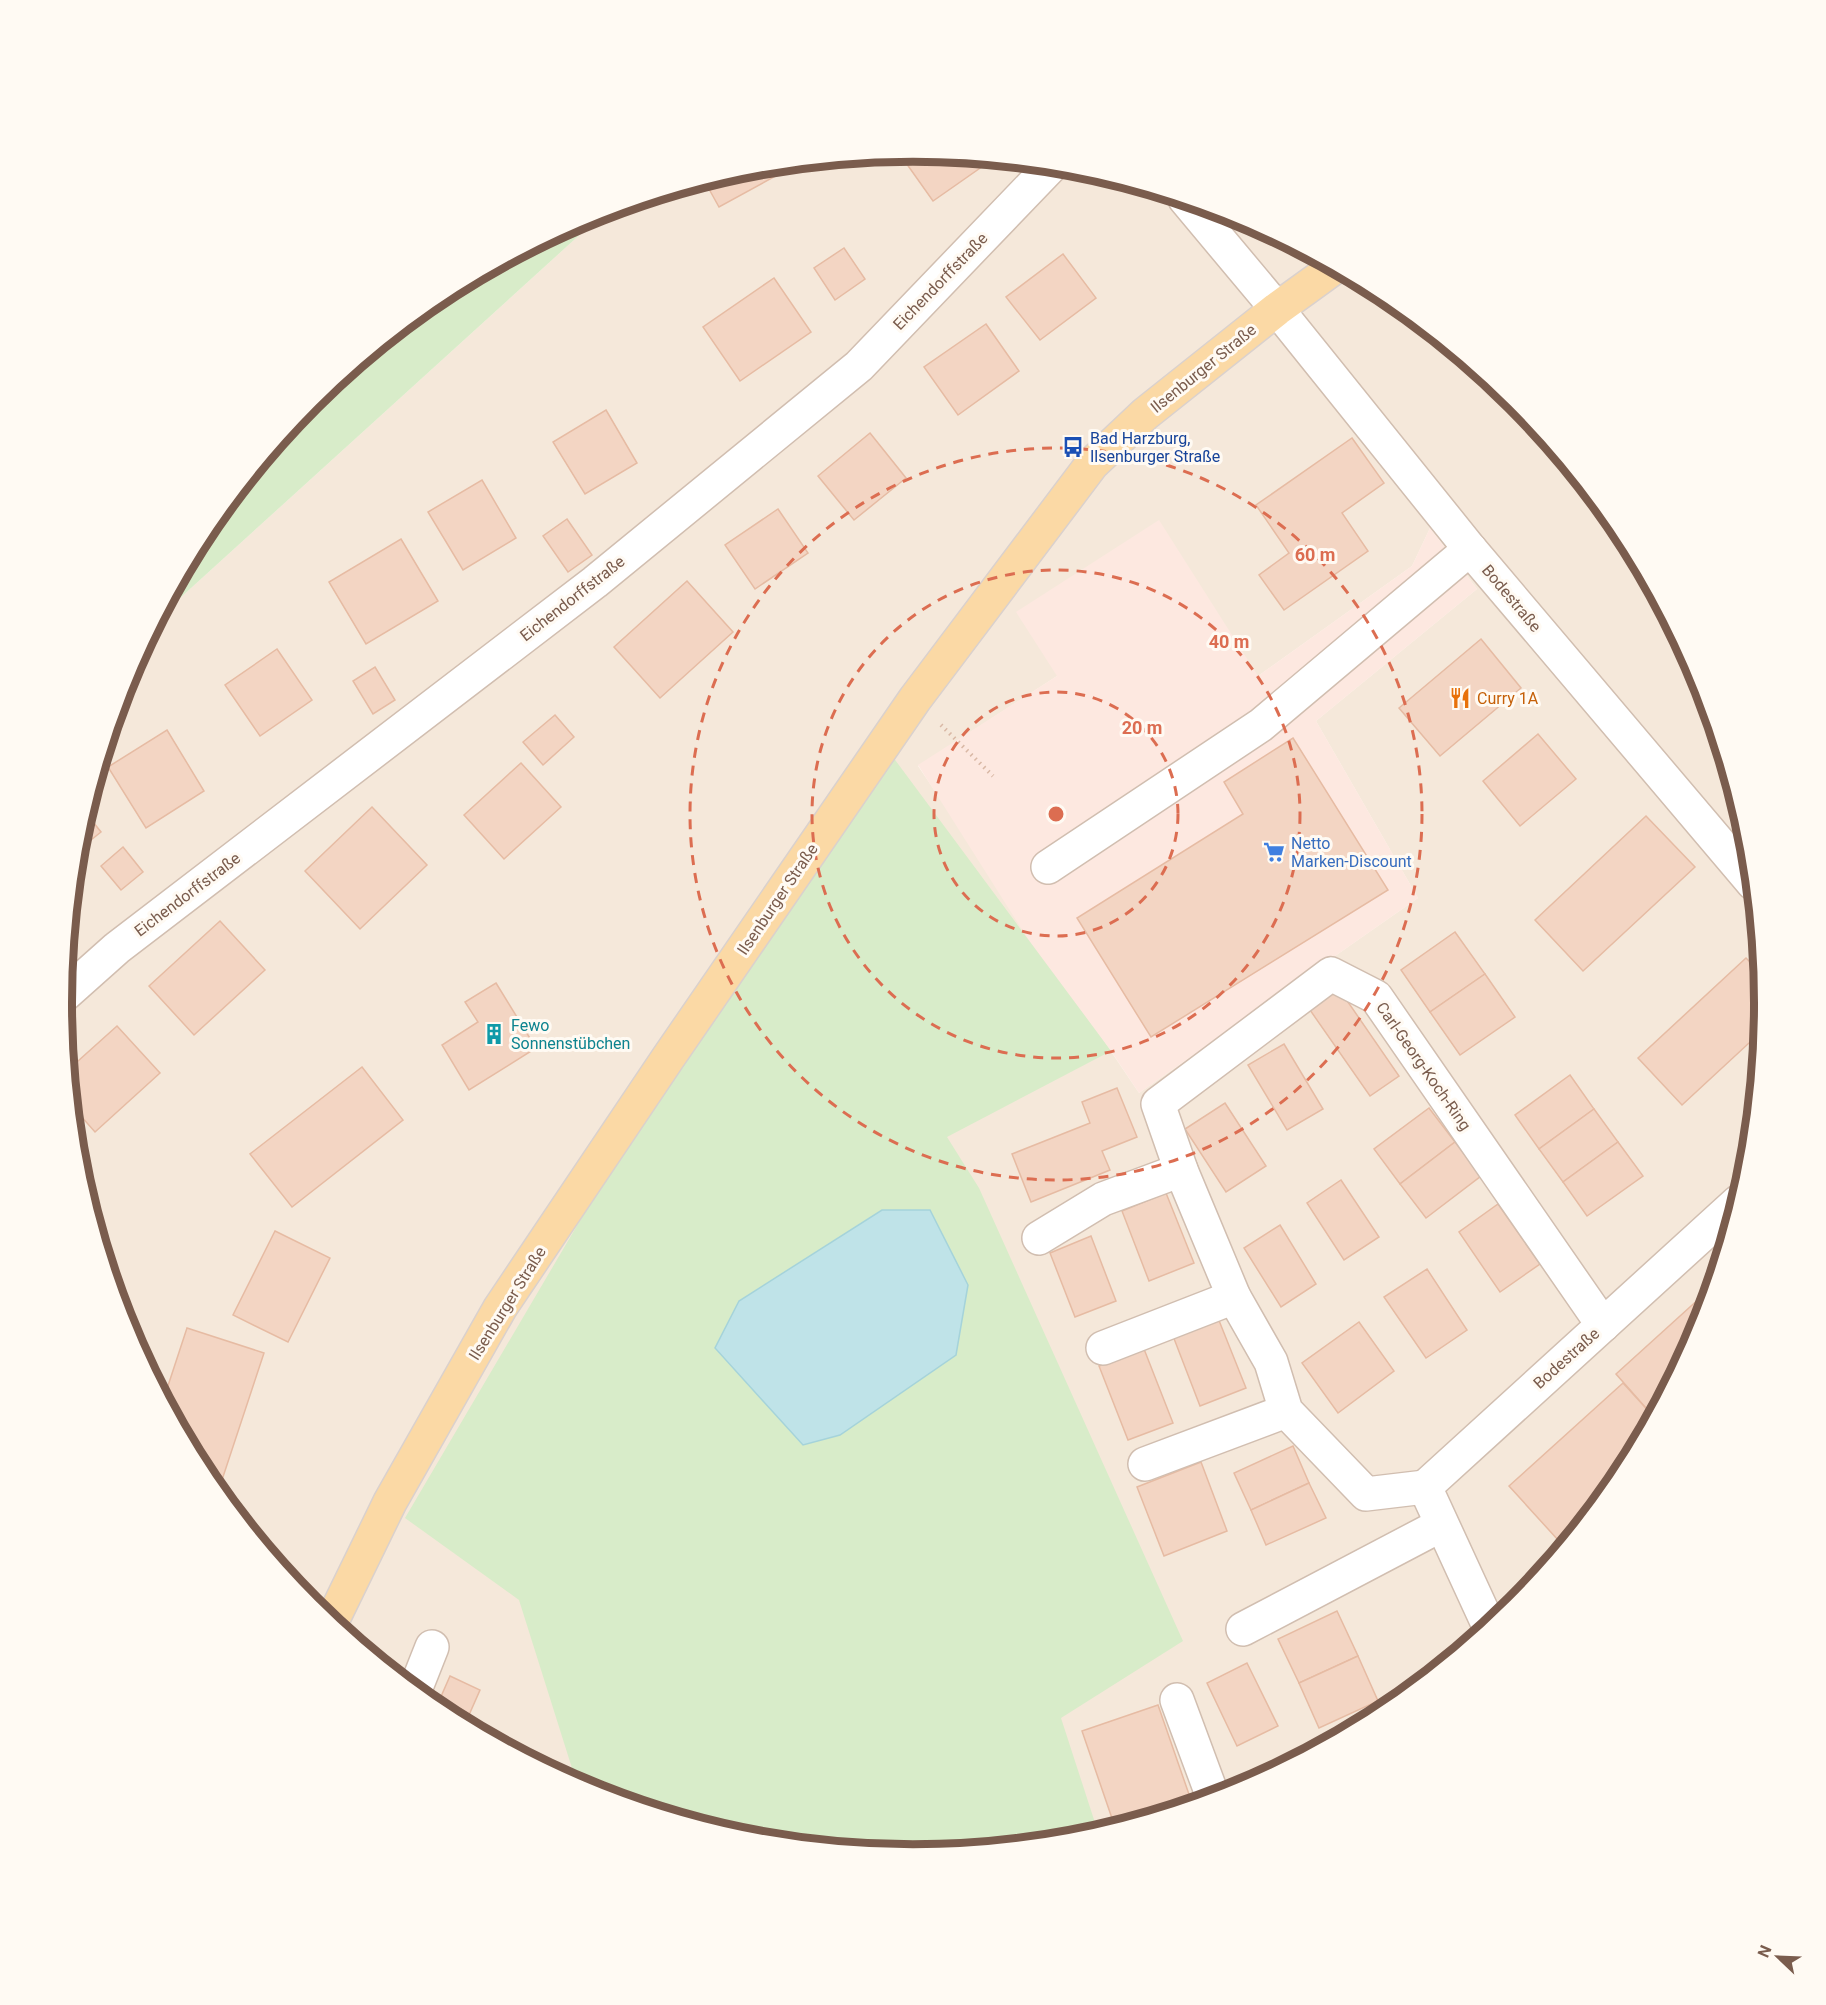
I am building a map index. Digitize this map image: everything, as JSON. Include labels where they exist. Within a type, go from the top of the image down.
[{"type":"main road","name":"Ilsenburger Straße","points":[[336,1614],[390,1502],[500,1308],[674,1048],[915,699],[1092,464],[1146,414],[1277,309],[1329,271]]},
{"type":"street","name":"Eichendorffstraße","points":[[73,988],[117,948],[594,582],[859,366],[1045,173]]},
{"type":"street","points":[[1195,210],[1277,309]]},
{"type":"street","name":"Bodestraße","points":[[1277,309],[1470,549],[1744,872]]},
{"type":"street","points":[[1048,867],[1261,725],[1470,549]]},
{"type":"street","name":"Carl-Georg-Koch-Ring","points":[[1425,1487],[1366,1494],[1286,1411],[1271,1362],[1234,1297],[1181,1170],[1158,1104],[1331,974],[1376,997],[1603,1324]]},
{"type":"street","points":[[1039,1238],[1103,1199],[1181,1170]]},
{"type":"street","name":"Bodestraße","points":[[1425,1487],[1727,1212]]},
{"type":"street","points":[[1103,1348],[1234,1297]]},
{"type":"street","points":[[1145,1464],[1286,1411]]},
{"type":"street","points":[[1425,1487],[1485,1618]]},
{"type":"street","points":[[1243,1629],[1441,1525]]},
{"type":"street","points":[[418,1682],[432,1647]]},
{"type":"street","points":[[1178,1700],[1210,1789]]},
{"type":"path","points":[[915,699],[993,776]]},
{"type":"shaded area","points":[[858,163],[968,163],[1023,169],[1131,190],[1183,206],[1285,248],[1334,274],[1425,335],[1468,370],[1508,408],[1580,491],[1612,535],[1667,631],[1690,681],[1725,785],[1738,838],[1747,893],[1752,947],[1754,1002],[1747,1112],[1738,1167],[1709,1273],[1690,1324],[1641,1423],[1612,1470],[1545,1557],[1468,1635],[1425,1670],[1380,1702],[1285,1757],[1183,1799],[1131,1815],[1023,1836],[968,1842],[913,1844],[858,1842],[803,1836],[695,1815],[643,1799],[541,1757],[492,1731],[401,1670],[358,1635],[318,1597],[246,1514],[214,1470],[159,1374],[136,1324],[101,1220],[88,1167],[79,1112],[74,1058],[72,1002],[79,893],[88,838],[117,732],[136,681],[173,604],[588,227],[643,206],[695,190],[803,169]],"holes":[[[1430,528],[1477,589],[1316,721],[1418,898],[1139,1093],[918,766],[1057,676],[1258,676],[1412,566]]]},
{"type":"shaded area","points":[[1159,520],[1258,676],[1412,566],[1430,528],[1477,589],[1316,721],[1418,898],[1139,1093],[1111,1051],[1028,939],[918,765],[1057,676],[1016,612]]},
{"type":"green space","points":[[588,227],[173,604],[214,535],[246,491],[318,408],[358,370],[446,303],[541,248]]},
{"type":"green space","points":[[887,749],[1111,1051],[947,1137],[979,1188],[1183,1641],[1061,1718],[1095,1823],[1023,1836],[968,1842],[913,1844],[858,1842],[803,1836],[695,1815],[643,1799],[573,1771],[519,1600],[405,1518],[645,1110]]},
{"type":"water","points":[[882,1210],[930,1210],[968,1285],[956,1355],[840,1435],[803,1445],[715,1348],[739,1301]]},
{"type":"building","points":[[905,162],[985,165],[933,201]]},
{"type":"building","points":[[782,173],[719,207],[708,187]]},
{"type":"building","points":[[844,248],[865,279],[835,300],[814,268]]},
{"type":"building","points":[[1063,254],[1096,298],[1040,340],[1006,297]]},
{"type":"building","points":[[774,278],[811,332],[740,381],[703,327]]},
{"type":"building","points":[[986,324],[1019,371],[958,415],[924,367]]},
{"type":"building","points":[[606,410],[637,463],[585,494],[553,442]]},
{"type":"building","points":[[870,433],[906,478],[854,520],[818,476]]},
{"type":"building","points":[[1352,438],[1384,483],[1342,513],[1368,551],[1284,610],[1259,575],[1289,553],[1256,505]]},
{"type":"building","points":[[482,480],[516,538],[463,570],[428,512]]},
{"type":"building","points":[[778,509],[808,553],[755,589],[725,545]]},
{"type":"building","points":[[567,519],[592,555],[568,572],[543,536]]},
{"type":"building","points":[[401,539],[438,601],[366,644],[329,582]]},
{"type":"building","points":[[687,581],[733,632],[660,698],[614,647]]},
{"type":"building","name":"Curry 1A","points":[[1481,639],[1521,688],[1440,756],[1399,708]]},
{"type":"building","points":[[277,649],[312,700],[260,736],[225,685]]},
{"type":"building","points":[[375,667],[395,700],[373,714],[353,681]]},
{"type":"building","points":[[555,715],[574,737],[543,765],[523,742]]},
{"type":"building","points":[[167,730],[204,791],[146,828],[108,767]]},
{"type":"building","points":[[1538,734],[1576,779],[1520,826],[1483,781]]},
{"type":"building","name":"Netto Marken-Discount","points":[[1293,738],[1388,890],[1151,1037],[1077,918],[1243,814],[1224,782]]},
{"type":"building","points":[[521,763],[561,807],[504,859],[464,815]]},
{"type":"building","points":[[372,807],[427,865],[360,929],[305,871]]},
{"type":"building","points":[[1646,816],[1695,867],[1583,971],[1535,920]]},
{"type":"building","points":[[92,821],[101,832],[87,843]]},
{"type":"building","points":[[123,847],[143,872],[121,890],[101,866]]},
{"type":"building","points":[[220,921],[265,970],[194,1035],[149,986]]},
{"type":"building","points":[[1455,932],[1485,974],[1430,1012],[1401,970]]},
{"type":"building","points":[[1746,958],[1753,965],[1753,1040],[1682,1105],[1638,1058]]},
{"type":"building","points":[[1485,974],[1515,1017],[1460,1055],[1430,1012]]},
{"type":"building","name":"Fewo Sonnenstübchen","points":[[496,983],[536,1048],[469,1090],[442,1045],[478,1022],[465,1002]]},
{"type":"building","points":[[1339,989],[1399,1076],[1370,1096],[1310,1010]]},
{"type":"building","points":[[117,1026],[160,1073],[95,1132],[79,1114],[75,1064]]},
{"type":"building","points":[[1284,1044],[1323,1109],[1287,1130],[1248,1065]]},
{"type":"building","points":[[362,1067],[403,1120],[292,1207],[250,1154]]},
{"type":"building","points":[[1570,1075],[1594,1109],[1539,1149],[1515,1115]]},
{"type":"building","points":[[1117,1088],[1137,1137],[1102,1151],[1110,1170],[1031,1202],[1012,1154],[1090,1123],[1082,1102]]},
{"type":"building","points":[[1225,1103],[1266,1166],[1226,1192],[1185,1129]]},
{"type":"building","points":[[1429,1108],[1455,1142],[1400,1184],[1374,1149]]},
{"type":"building","points":[[1594,1109],[1618,1142],[1563,1182],[1539,1149]]},
{"type":"building","points":[[1455,1142],[1481,1176],[1426,1218],[1400,1184]]},
{"type":"building","points":[[1618,1142],[1643,1176],[1587,1216],[1563,1182]]},
{"type":"building","points":[[1341,1180],[1379,1237],[1344,1260],[1307,1203]]},
{"type":"building","points":[[1166,1193],[1194,1263],[1149,1281],[1122,1211]]},
{"type":"building","points":[[1498,1204],[1540,1264],[1500,1292],[1459,1232]]},
{"type":"building","points":[[1280,1225],[1316,1284],[1281,1307],[1244,1248]]},
{"type":"building","points":[[275,1231],[330,1258],[288,1342],[233,1315]]},
{"type":"building","points":[[1091,1236],[1116,1301],[1075,1317],[1050,1253]]},
{"type":"building","points":[[1427,1269],[1467,1330],[1426,1358],[1384,1297]]},
{"type":"building","points":[[1700,1298],[1667,1374],[1648,1410],[1616,1374]]},
{"type":"building","points":[[1218,1318],[1246,1388],[1200,1406],[1173,1336]]},
{"type":"building","points":[[1359,1322],[1394,1371],[1338,1413],[1302,1363]]},
{"type":"building","points":[[187,1328],[264,1353],[222,1481],[185,1423],[167,1389]]},
{"type":"building","points":[[1144,1349],[1173,1423],[1128,1440],[1099,1366]]},
{"type":"building","points":[[1623,1383],[1648,1410],[1612,1470],[1558,1540],[1509,1486]]},
{"type":"building","points":[[1293,1446],[1309,1483],[1251,1510],[1234,1473]]},
{"type":"building","points":[[1201,1462],[1227,1531],[1164,1556],[1137,1487]]},
{"type":"building","points":[[1309,1483],[1326,1518],[1266,1545],[1251,1510]]},
{"type":"building","points":[[1337,1611],[1358,1656],[1299,1683],[1278,1639]]},
{"type":"building","points":[[1358,1656],[1378,1701],[1319,1728],[1299,1683]]},
{"type":"building","points":[[1247,1663],[1278,1726],[1237,1746],[1207,1683]]},
{"type":"building","points":[[450,1676],[480,1690],[468,1716],[440,1698]]},
{"type":"building","points":[[1158,1705],[1190,1796],[1112,1819],[1082,1731]]},
{"type":"place","name":"Bad Harzburg, Ilsenburger Straße","points":[[1073,447]]},
{"type":"place","name":"Curry 1A","points":[[1460,698]]},
{"type":"place","name":"Netto Marken-Discount","points":[[1274,852]]},
{"type":"place","name":"Fewo Sonnenstübchen","points":[[494,1034]]}]
